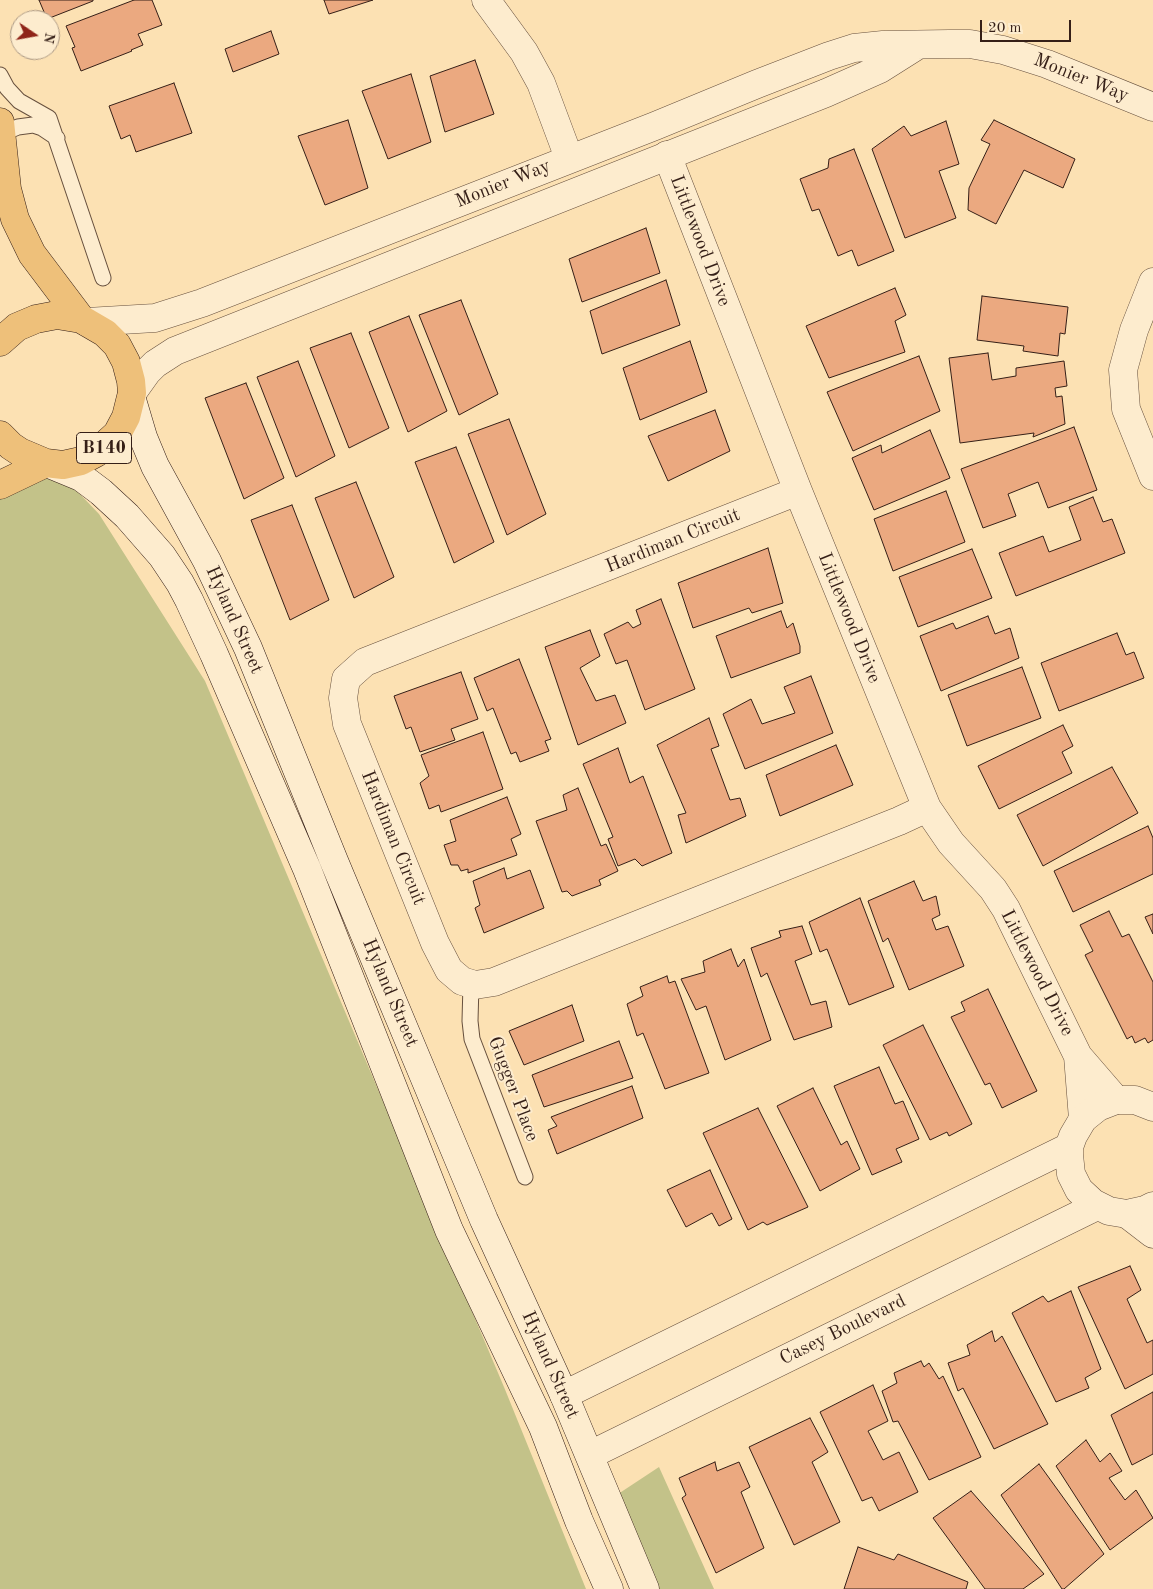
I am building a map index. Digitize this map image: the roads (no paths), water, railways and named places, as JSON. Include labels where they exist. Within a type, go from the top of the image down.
[{"type":"main road","points":[[0,128],[7,189],[15,219],[32,254],[84,320],[105,333],[122,354],[129,371],[132,397]]},
{"type":"main road","points":[[0,342],[17,327],[36,319],[57,315],[84,320]]},
{"type":"main road","name":"B140","points":[[0,435],[20,452],[49,464],[63,465],[81,461],[96,453],[117,434],[132,397]]},
{"type":"main road","name":"B140","points":[[0,486],[49,464]]},
{"type":"street","points":[[486,0],[524,52],[541,83],[582,189]]},
{"type":"street","name":"Monier Way","points":[[84,320],[155,318],[202,303],[829,56],[870,46],[970,44],[1003,50],[1047,64],[1153,107]]},
{"type":"street","name":"Monier Way","points":[[132,397],[151,368],[162,358],[175,351],[850,83],[880,69],[918,45]]},
{"type":"street","name":"Littlewood Drive","points":[[655,126],[798,490],[927,808],[951,843],[993,889],[1006,909],[1078,1056],[1116,1100]]},
{"type":"street","points":[[1153,282],[1134,330],[1123,370],[1126,409],[1153,476]]},
{"type":"street","name":"Hyland Street","points":[[132,397],[143,437],[155,466],[207,561],[248,648],[334,861],[484,1220],[564,1395],[645,1589]]},
{"type":"street","name":"Hyland Street","points":[[49,464],[81,478],[116,505],[157,549],[180,583],[214,654],[307,869],[449,1230],[554,1432],[579,1521],[609,1589]]},
{"type":"street","name":"Hardiman Circuit","points":[[471,984],[462,981],[449,970],[431,934],[347,724],[343,698],[346,679],[365,662],[798,490]]},
{"type":"street","points":[[471,984],[483,984],[504,979],[927,808]]},
{"type":"street","name":"Littlewood Drive","points":[[1078,1056],[1083,1119]]},
{"type":"street","points":[[1153,1107],[1136,1100],[1116,1100],[1098,1107],[1083,1119],[1069,1147],[1072,1174],[1080,1190],[1097,1206],[1109,1211],[1127,1214],[1153,1206]]},
{"type":"street","points":[[626,1589],[577,1474],[554,1432],[564,1395],[1069,1147]]},
{"type":"street","name":"Casey Boulevard","points":[[590,1455],[1097,1206]]},
{"type":"street","points":[[1127,1214],[1153,1234]]},
{"type":"street","points":[[554,1432],[590,1455]]},
{"type":"lane","points":[[0,75],[7,88],[19,101],[49,118],[103,278]]},
{"type":"lane","points":[[0,128],[33,125],[42,128],[56,138]]},
{"type":"lane","name":"Gugger Place","points":[[471,984],[470,1020],[472,1038],[525,1177]]}]
